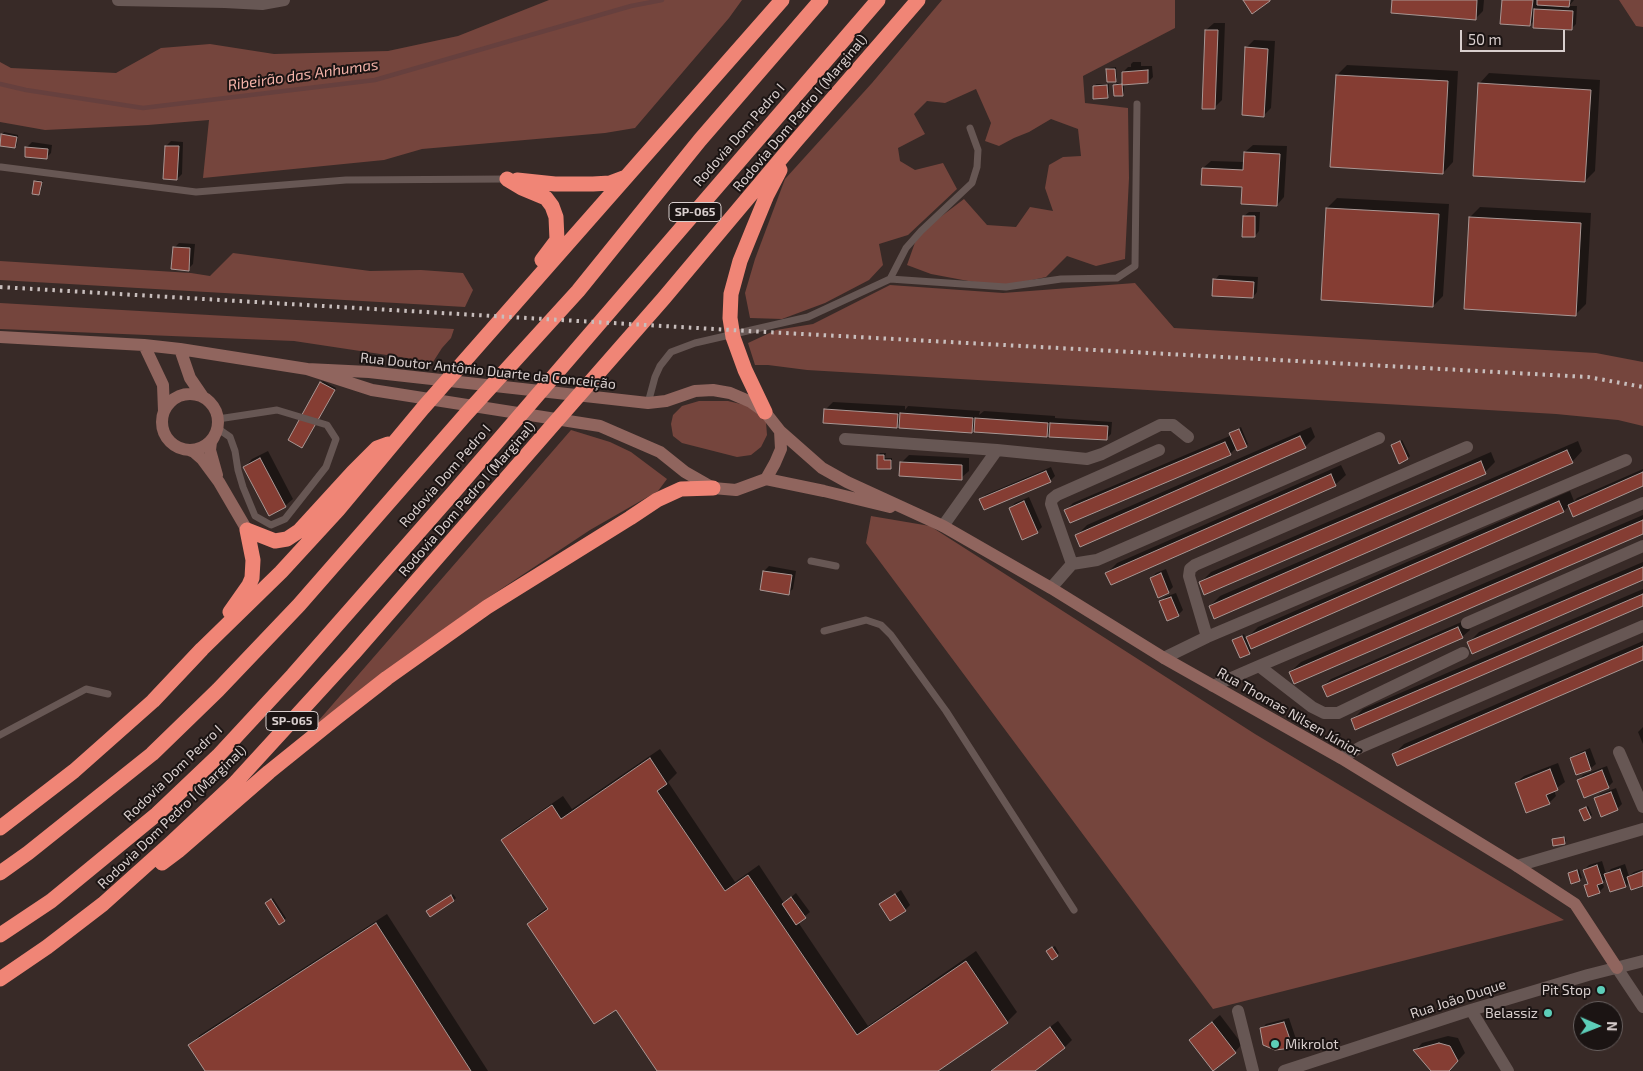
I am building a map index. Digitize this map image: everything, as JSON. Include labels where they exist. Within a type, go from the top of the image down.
[{"type":"highway","points":[[0,828],[74,770],[153,701],[202,649],[281,572],[338,510],[422,408],[782,0]]},
{"type":"highway","name":"Rodovia Dom Pedro I","points":[[0,873],[28,853],[152,754],[218,690],[299,605],[466,414],[578,291],[700,140],[821,0]]},
{"type":"highway","name":"Rodovia Dom Pedro I","points":[[0,935],[51,901],[157,814],[218,756],[448,499],[878,0]]},
{"type":"highway","name":"Rodovia Dom Pedro I (Marginal)","points":[[0,979],[47,947],[103,904],[234,784],[353,654],[664,298],[918,0]]},
{"type":"highway","points":[[765,412],[744,370],[731,327],[731,294],[740,261],[767,195],[795,142]]},
{"type":"highway","points":[[507,179],[555,184],[593,184],[610,183],[627,177]]},
{"type":"highway","points":[[507,179],[522,188],[546,198],[556,216],[557,240],[538,266],[527,291]]},
{"type":"highway","points":[[248,530],[275,541],[287,539],[299,531],[377,448],[395,442]]},
{"type":"highway","points":[[103,904],[178,852],[269,772],[387,678],[487,607],[657,500],[681,489],[713,488]]},
{"type":"highway","points":[[202,649],[249,585],[252,578],[253,560],[248,530]]},
{"type":"street","points":[[118,0],[226,2],[284,0]]},
{"type":"street","name":"Rua Doutor Antônio Duarte da Conceição","points":[[0,337],[144,345],[308,369],[369,372],[648,403],[666,401]]},
{"type":"street","points":[[144,345],[163,385],[164,411],[162,426],[164,434],[174,446],[194,452],[202,459],[219,482],[248,530]]},
{"type":"street","points":[[180,349],[190,378],[203,397]]},
{"type":"street","name":"Rua Doutor Antônio Duarte da Conceição","points":[[308,369],[372,390],[600,426],[660,452],[685,472],[713,488]]},
{"type":"street","name":"Rua Thomas Nilsen Júnior","points":[[666,401],[695,391],[713,390],[730,393],[751,402],[765,412],[780,430],[822,468],[847,482],[944,526],[1051,588],[1164,658],[1341,758],[1517,866],[1575,904],[1617,968]]},
{"type":"street","points":[[164,411],[176,397],[185,394],[194,394],[210,402],[215,410],[216,428],[210,450],[219,482]]},
{"type":"street","points":[[844,438],[1087,459],[1102,454],[1160,425],[1173,425],[1188,437]]},
{"type":"street","points":[[189,450],[203,447],[216,428]]},
{"type":"street","points":[[713,488],[736,490],[766,479],[781,448],[780,430]]},
{"type":"street","points":[[1051,588],[1072,564],[1097,560],[1379,438]]},
{"type":"street","points":[[1207,637],[1189,576],[1190,569],[1195,564],[1467,447]]},
{"type":"street","points":[[944,526],[997,450]]},
{"type":"street","points":[[1072,564],[1051,504],[1052,499],[1056,495],[1159,450]]},
{"type":"street","points":[[1164,658],[1207,637],[1626,460]]},
{"type":"street","name":"Rua Thomas Nilsen Júnior","points":[[766,479],[919,514]]},
{"type":"street","points":[[1213,686],[1643,503]]},
{"type":"street","points":[[1467,623],[1643,546]]},
{"type":"street","points":[[1341,758],[1361,747],[1643,626]]},
{"type":"street","points":[[1259,666],[1312,707],[1324,713],[1338,713],[1463,653]]},
{"type":"street","points":[[1618,752],[1643,807]]},
{"type":"street","points":[[1517,866],[1643,829]]},
{"type":"street","name":"Rua João Duque","points":[[1284,1071],[1471,1010],[1588,975],[1643,961]]},
{"type":"street","points":[[1617,968],[1643,1007]]},
{"type":"street","points":[[1471,1010],[1508,1071]]},
{"type":"street","points":[[1238,1011],[1253,1071]]},
{"type":"lane","points":[[648,403],[660,366],[671,352],[694,343],[808,317],[890,280],[1006,287],[1061,279],[1118,278],[1135,266],[1137,104]]},
{"type":"lane","points":[[890,280],[906,248],[972,183],[977,168],[978,150],[970,128]]},
{"type":"lane","points":[[1,166],[196,192],[346,180],[507,179]]},
{"type":"lane","points":[[277,410],[327,425],[336,439],[326,467],[285,519],[271,525],[255,516],[243,487],[238,470],[236,451],[230,437],[216,428],[277,410]]},
{"type":"lane","points":[[847,482],[851,498]]},
{"type":"lane","points":[[811,561],[836,566]]},
{"type":"lane","points":[[824,631],[866,620],[881,625],[891,635],[946,712],[1074,910]]},
{"type":"lane","points":[[0,735],[86,689],[108,694]]},
{"type":"shaded area","points":[[549,0],[742,0],[729,18],[635,128],[605,133],[422,149],[384,160],[203,178],[209,120],[45,130],[0,122],[0,62],[11,68],[116,73],[161,48],[210,44],[274,54],[388,51],[458,36]]},
{"type":"shaded area","points":[[942,0],[1175,0],[1175,28],[1083,76],[1085,103],[1128,108],[1129,178],[1125,259],[1096,266],[1067,256],[1046,277],[1000,287],[931,274],[907,265],[918,234],[964,199],[987,225],[1016,227],[1030,207],[1053,211],[1045,188],[1049,165],[1063,157],[1081,156],[1078,129],[1051,119],[999,146],[985,141],[991,123],[976,89],[945,103],[927,101],[914,114],[925,134],[898,148],[900,161],[915,170],[943,163],[957,189],[908,235],[879,244],[883,265],[869,280],[825,303],[782,319],[750,318],[745,293],[755,259],[785,179],[872,83]]},
{"type":"shaded area","points":[[1619,0],[1643,0],[1643,27],[1636,26]]},
{"type":"shaded area","points":[[233,253],[370,271],[421,270],[463,273],[473,290],[465,307],[0,280],[0,261],[191,273],[210,276]]},
{"type":"shaded area","points":[[1135,283],[1174,328],[1596,353],[1643,362],[1643,426],[1618,420],[1556,414],[807,370],[755,365],[748,343],[776,330],[813,324],[890,285],[1003,293]]},
{"type":"shaded area","points":[[0,303],[454,329],[451,338],[433,362],[294,341],[0,329]]},
{"type":"shaded area","points":[[699,401],[728,401],[745,405],[758,412],[766,422],[767,435],[761,447],[751,455],[737,457],[682,443],[673,436],[671,424],[673,415],[682,406]]},
{"type":"shaded area","points":[[571,430],[610,442],[631,452],[667,479],[658,491],[590,530],[477,605],[313,727]]},
{"type":"shaded area","points":[[871,516],[930,526],[1255,734],[1564,920],[1213,1009],[866,543]]},
{"type":"building","points":[[1243,0],[1270,0],[1270,1],[1252,14]]},
{"type":"building","points":[[1392,0],[1477,0],[1476,20],[1391,13]]},
{"type":"building","points":[[1502,0],[1533,0],[1530,26],[1500,24]]},
{"type":"building","points":[[1537,0],[1570,0],[1569,7],[1537,5]]},
{"type":"building","points":[[1534,9],[1573,11],[1572,30],[1533,28]]},
{"type":"building","points":[[1205,30],[1218,30],[1215,109],[1202,109]]},
{"type":"building","points":[[1245,47],[1268,49],[1264,117],[1242,115]]},
{"type":"building","points":[[1106,69],[1115,69],[1116,82],[1107,82]]},
{"type":"building","points":[[1148,70],[1148,83],[1122,85],[1122,72]]},
{"type":"building","points":[[1336,75],[1448,81],[1443,174],[1330,167]]},
{"type":"building","points":[[1478,83],[1591,90],[1585,182],[1473,176]]},
{"type":"building","points":[[1122,84],[1123,96],[1114,96],[1113,85]]},
{"type":"building","points":[[1107,85],[1108,98],[1093,99],[1093,86]]},
{"type":"building","points":[[1,134],[17,137],[15,148],[0,146]]},
{"type":"building","points":[[165,146],[179,146],[177,180],[163,179]]},
{"type":"building","points":[[25,147],[48,149],[47,159],[25,157]]},
{"type":"building","points":[[1244,152],[1280,154],[1277,206],[1241,204],[1242,187],[1201,185],[1202,168],[1243,170]]},
{"type":"building","points":[[34,181],[42,182],[39,195],[32,194]]},
{"type":"building","points":[[1326,208],[1439,214],[1433,307],[1321,300]]},
{"type":"building","points":[[1243,216],[1255,216],[1255,237],[1242,237]]},
{"type":"building","points":[[1469,217],[1581,223],[1576,316],[1464,309]]},
{"type":"building","points":[[173,247],[190,248],[189,271],[171,269]]},
{"type":"building","points":[[1213,279],[1254,282],[1253,298],[1212,296]]},
{"type":"building","points":[[320,382],[335,390],[302,448],[288,440]]},
{"type":"building","points":[[824,409],[898,414],[897,428],[823,423]]},
{"type":"building","points":[[900,413],[973,418],[972,433],[899,428]]},
{"type":"building","points":[[975,418],[1048,423],[1047,437],[974,432]]},
{"type":"building","points":[[1050,423],[1108,426],[1107,440],[1049,437]]},
{"type":"building","points":[[1239,429],[1247,447],[1237,451],[1229,433]]},
{"type":"building","points":[[1300,436],[1306,448],[1080,547],[1075,535]]},
{"type":"building","points":[[1400,441],[1408,459],[1399,464],[1391,445]]},
{"type":"building","points":[[1225,442],[1231,455],[1070,523],[1064,510]]},
{"type":"building","points":[[1567,450],[1573,463],[1214,619],[1209,606]]},
{"type":"building","points":[[877,455],[884,455],[884,460],[891,460],[891,469],[877,469]]},
{"type":"building","points":[[260,458],[286,507],[269,516],[243,467]]},
{"type":"building","points":[[1481,461],[1486,474],[1204,595],[1199,582]]},
{"type":"building","points":[[900,462],[962,465],[962,480],[899,476]]},
{"type":"building","points":[[1046,471],[1051,482],[984,510],[979,499]]},
{"type":"building","points":[[1643,472],[1643,486],[1573,517],[1568,505]]},
{"type":"building","points":[[1331,474],[1336,486],[1111,585],[1105,573]]},
{"type":"building","points":[[1024,501],[1038,533],[1022,540],[1009,508]]},
{"type":"building","points":[[1559,501],[1564,512],[1251,649],[1246,637]]},
{"type":"building","points":[[1643,520],[1643,534],[1294,684],[1289,672]]},
{"type":"building","points":[[1643,567],[1643,580],[1472,654],[1467,642]]},
{"type":"building","points":[[763,571],[792,575],[789,595],[760,590]]},
{"type":"building","points":[[1161,573],[1169,593],[1158,598],[1150,578]]},
{"type":"building","points":[[1643,594],[1643,606],[1355,730],[1351,719]]},
{"type":"building","points":[[1171,597],[1179,616],[1167,621],[1159,601]]},
{"type":"building","points":[[1458,627],[1463,638],[1327,697],[1322,686]]},
{"type":"building","points":[[1242,636],[1250,654],[1240,658],[1232,640]]},
{"type":"building","points":[[1643,646],[1643,660],[1397,766],[1392,754]]},
{"type":"building","points":[[1585,752],[1591,770],[1576,775],[1570,758]]},
{"type":"building","points":[[650,758],[667,784],[657,791],[725,891],[748,875],[857,1035],[966,961],[1008,1023],[938,1071],[657,1071],[616,1010],[594,1024],[527,924],[548,909],[501,840],[552,805],[561,819]]},
{"type":"building","points":[[1550,769],[1558,790],[1546,795],[1550,804],[1526,813],[1515,783]]},
{"type":"building","points":[[1602,770],[1609,788],[1584,798],[1577,780]]},
{"type":"building","points":[[1611,792],[1618,810],[1601,817],[1594,798]]},
{"type":"building","points":[[1586,807],[1591,818],[1584,821],[1579,810]]},
{"type":"building","points":[[1564,837],[1565,844],[1553,846],[1552,839]]},
{"type":"building","points":[[1597,865],[1603,883],[1597,885],[1600,893],[1588,897],[1584,885],[1588,884],[1583,870]]},
{"type":"building","points":[[1620,869],[1626,887],[1610,892],[1604,874]]},
{"type":"building","points":[[1577,870],[1580,881],[1571,884],[1568,873]]},
{"type":"building","points":[[1643,871],[1643,886],[1631,890],[1627,877]]},
{"type":"building","points":[[895,894],[906,911],[890,921],[879,904]]},
{"type":"building","points":[[451,895],[454,901],[430,917],[426,911]]},
{"type":"building","points":[[791,897],[806,918],[796,925],[782,904]]},
{"type":"building","points":[[271,899],[285,921],[279,925],[265,903]]},
{"type":"building","points":[[376,923],[471,1071],[205,1071],[188,1045]]},
{"type":"building","points":[[1052,947],[1058,956],[1052,960],[1046,951]]},
{"type":"building","points":[[1212,1022],[1236,1053],[1213,1071],[1189,1040]]},
{"type":"building","points":[[1284,1022],[1293,1048],[1275,1050],[1263,1045],[1260,1028]]},
{"type":"building","points":[[1050,1027],[1065,1048],[1035,1071],[991,1071]]},
{"type":"building","points":[[1439,1043],[1450,1046],[1458,1061],[1449,1071],[1431,1071],[1413,1050]]},
{"type":"waterway","name":"Ribeirão das Anhumas","points":[[0,84],[26,90],[143,108],[375,80],[631,6],[662,0]]},
{"type":"railway","points":[[0,287],[748,331],[1588,377],[1643,387]]},
{"type":"place","name":"Pit Stop","points":[[1601,990]]},
{"type":"place","name":"Belassiz","points":[[1548,1013]]},
{"type":"place","name":"Mikrolot","points":[[1275,1044]]}]
